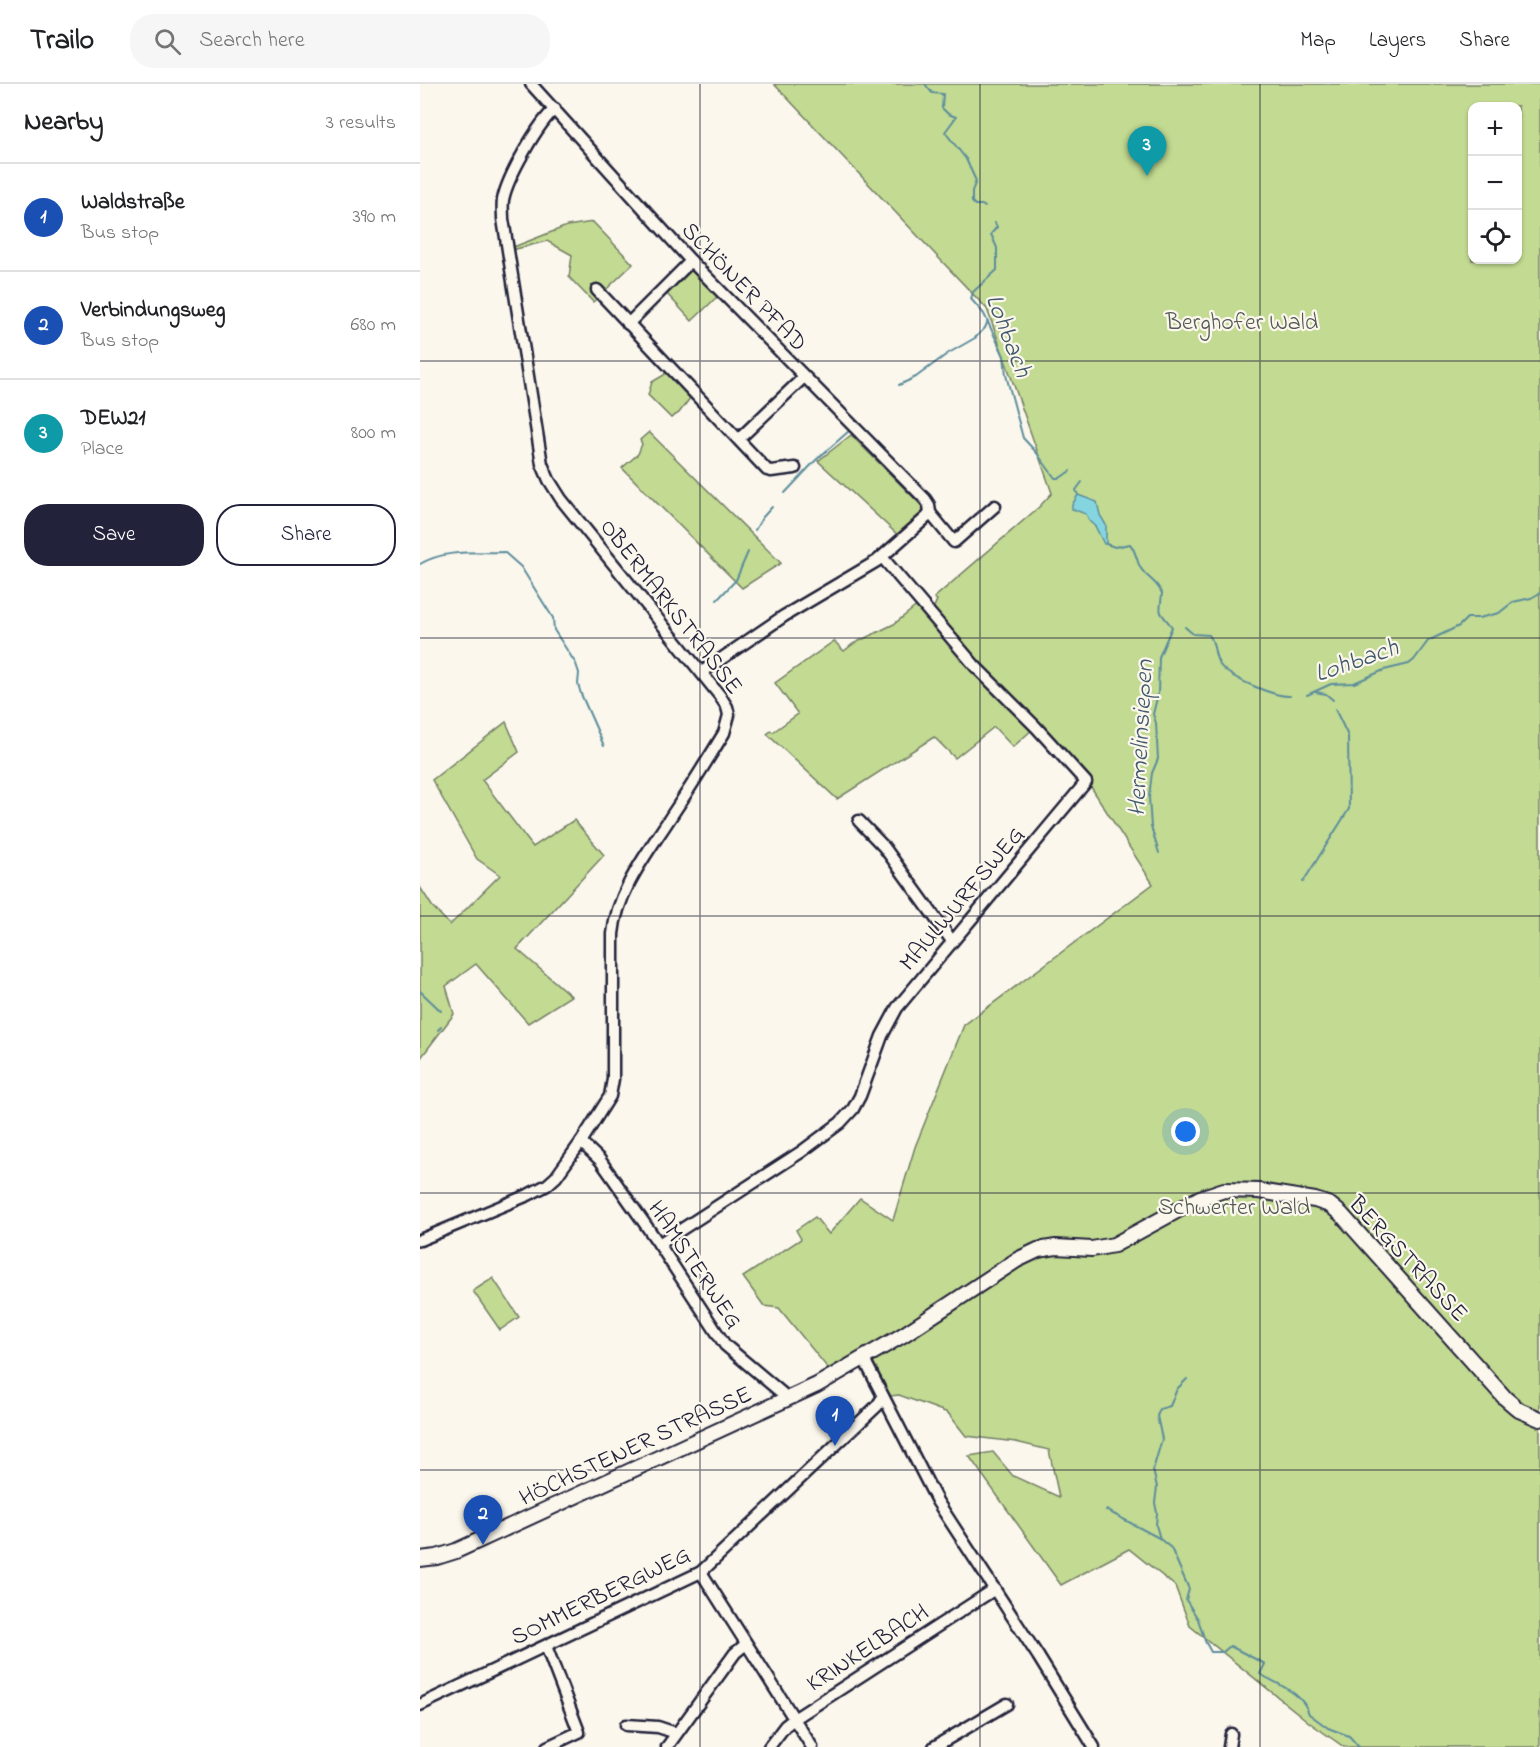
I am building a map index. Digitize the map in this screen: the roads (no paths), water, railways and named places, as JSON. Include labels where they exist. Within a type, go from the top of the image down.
[{"type":"main road","name":"BERGSTRASSE","points":[[864,1359],[1028,1254],[1047,1248],[1092,1249],[1114,1245],[1209,1194],[1224,1190],[1251,1190],[1315,1200],[1329,1205],[1341,1214],[1500,1393],[1519,1410],[1540,1419]]},
{"type":"main road","name":"HÖCHSTENER STRASSE","points":[[420,1559],[456,1551],[786,1400],[864,1359]]},
{"type":"street","name":"SCHÖNER PFAD","points":[[531,84],[691,261],[925,499],[930,513],[954,542],[995,506]]},
{"type":"street","name":"OBERMARKSTRASSE","points":[[420,1240],[538,1191],[552,1181],[612,1091],[613,934],[616,916],[622,898],[643,860],[697,778],[727,727],[729,715],[727,706],[702,672],[561,499],[542,464],[502,201],[525,150],[547,116],[555,109]]},
{"type":"street","points":[[628,324],[691,261]]},
{"type":"street","points":[[597,290],[769,471],[795,468]]},
{"type":"street","points":[[739,440],[804,377]]},
{"type":"street","points":[[702,672],[784,616],[882,557],[930,513]]},
{"type":"street","name":"MAULWURFSWEG","points":[[659,1244],[801,1152],[848,1116],[865,1086],[882,1036],[897,1008],[1086,782],[1036,727],[975,666],[882,557]]},
{"type":"street","points":[[860,821],[884,847],[952,941]]},
{"type":"street","name":"HAMSTERWEG","points":[[580,1142],[600,1160],[659,1244],[725,1346],[783,1394],[786,1400]]},
{"type":"street","points":[[864,1359],[937,1502],[995,1589],[1094,1747]]},
{"type":"street","name":"SOMMERBERGWEG","points":[[420,1705],[701,1572],[877,1406],[883,1397]]},
{"type":"street","points":[[701,1572],[812,1747]]},
{"type":"street","name":"KRINKELBACH","points":[[769,1747],[785,1726],[794,1719],[995,1589]]},
{"type":"street","points":[[667,1747],[735,1653],[746,1644]]},
{"type":"street","points":[[546,1646],[579,1732],[547,1747]]},
{"type":"street","points":[[934,1747],[1007,1704]]},
{"type":"street","points":[[626,1725],[658,1727],[676,1733]]},
{"type":"street","points":[[1229,1747],[1231,1734]]},
{"type":"water","points":[[1078,495],[1097,502],[1100,515],[1106,525],[1106,544],[1086,514],[1072,509]]},
{"type":"waterway","name":"Lohbach","points":[[925,84],[932,93],[943,94],[942,108],[948,114],[956,117],[945,132],[966,159],[976,181],[972,191],[972,202],[985,207]]},
{"type":"waterway","name":"Lohbach","points":[[995,223],[997,227],[991,234],[997,248],[997,270],[973,292],[971,299],[984,314],[1004,356],[1006,375],[1023,438],[1055,478],[1060,478],[1070,471]]},
{"type":"waterway","points":[[899,385],[916,377],[947,354],[975,338],[985,328],[988,321]]},
{"type":"waterway","points":[[785,493],[816,460],[849,431]]},
{"type":"waterway","name":"Lohbach","points":[[1078,495],[1076,490],[1082,482]]},
{"type":"waterway","points":[[755,530],[772,507]]},
{"type":"waterway","name":"Hermelinsiepen","points":[[1106,544],[1115,547],[1130,544],[1134,549],[1142,571],[1162,593],[1160,609],[1172,627],[1159,657],[1158,694],[1153,714],[1156,723],[1158,759],[1152,773],[1149,797],[1151,827],[1159,853]]},
{"type":"waterway","points":[[420,564],[450,554],[504,552],[521,567],[553,618],[554,630],[576,664],[581,694],[604,746]]},
{"type":"waterway","points":[[717,600],[736,580],[748,552]]},
{"type":"waterway","name":"Lohbach","points":[[1307,695],[1331,684],[1354,683],[1384,670],[1409,664],[1428,641],[1459,626],[1467,618],[1479,618],[1499,613],[1513,602],[1531,598],[1540,593]]},
{"type":"waterway","name":"Lohbach","points":[[1185,627],[1193,634],[1209,635],[1216,658],[1225,670],[1242,681],[1264,690],[1290,696]]},
{"type":"waterway","name":"Hermelinsiepen","points":[[1315,692],[1326,694],[1333,700]]},
{"type":"waterway","points":[[1303,882],[1349,809],[1348,736],[1335,709]]},
{"type":"waterway","points":[[420,991],[441,1011]]},
{"type":"waterway","points":[[438,1030],[441,1027]]},
{"type":"waterway","points":[[1187,1379],[1177,1389],[1170,1406],[1160,1409],[1157,1416],[1162,1439],[1153,1470],[1157,1487],[1156,1525],[1160,1539],[1171,1548],[1189,1589],[1186,1600],[1198,1619],[1205,1641],[1211,1652],[1223,1652],[1230,1646],[1265,1664],[1260,1674],[1296,1695],[1309,1714],[1328,1728],[1349,1736],[1359,1747]]},
{"type":"waterway","points":[[1106,1510],[1159,1538]]},
{"type":"place","name":"DEW21","points":[[1147,176]]},
{"type":"place","name":"Waldstraße","points":[[835,1446]]},
{"type":"place","name":"Verbindungsweg","points":[[483,1545]]},
{"type":"park label","name":"Berghofer Wald","points":[[1242,321]]},
{"type":"park label","name":"Schwerter Wald","points":[[1234,1206]]}]
